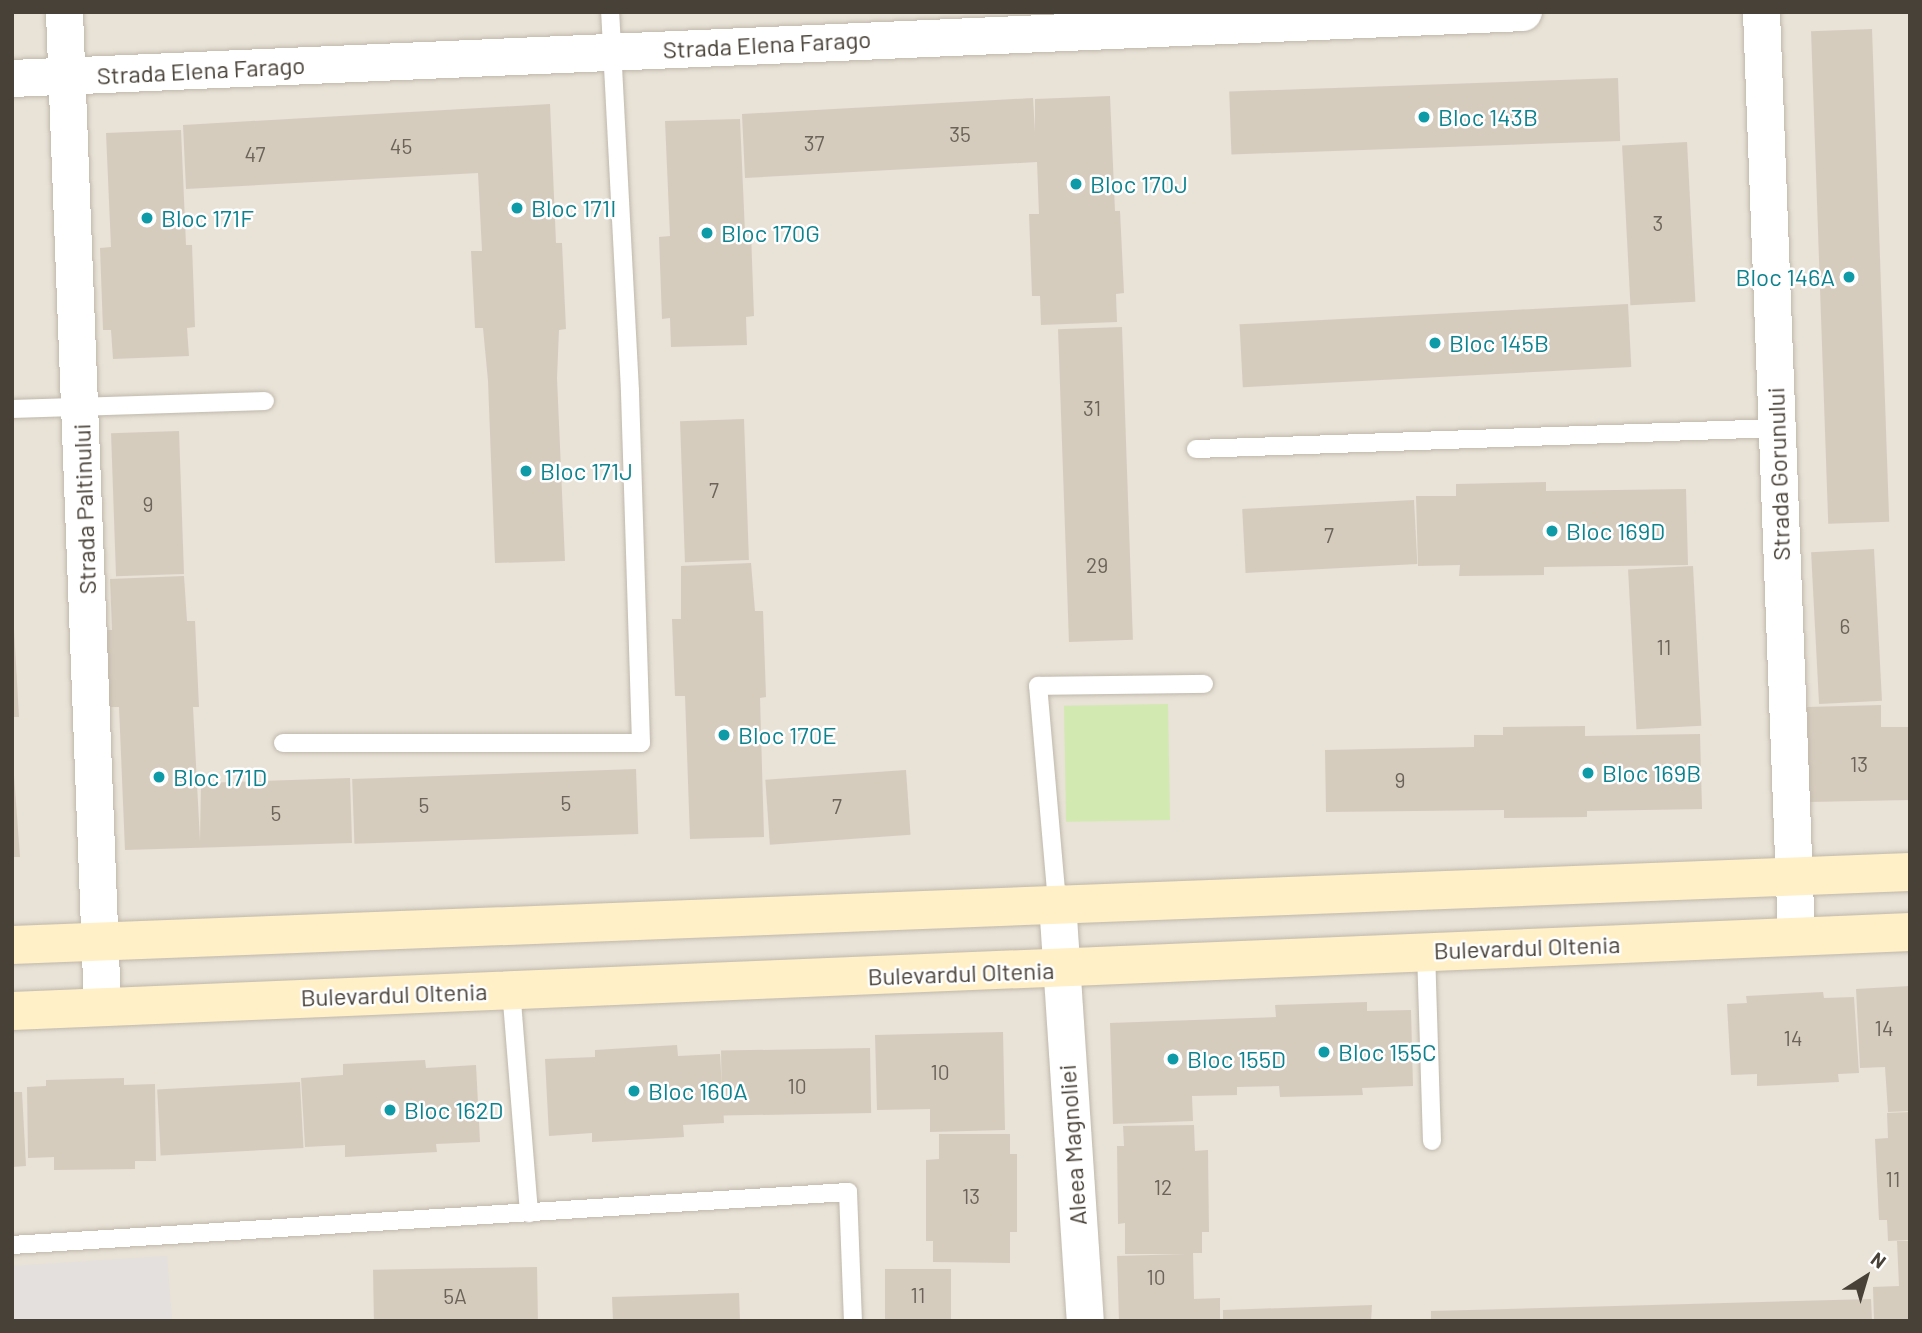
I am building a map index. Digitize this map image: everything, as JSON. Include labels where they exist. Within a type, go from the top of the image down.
[{"type":"street","name":"Strada Paltinului","points":[[64,12],[102,1006]]},
{"type":"street","name":"Strada Elena Farago","points":[[12,78],[1522,12]]},
{"type":"street","name":"Strada Gorunului","points":[[1760,12],[1796,935]]},
{"type":"street","points":[[12,945],[1057,902],[1793,874],[1910,872]]},
{"type":"street","name":"Aleea Magnoliei","points":[[1057,902],[1059,969],[1085,1321]]},
{"type":"street","name":"Bulevardul Oltenia","points":[[12,1011],[1910,932]]},
{"type":"lane","points":[[284,743],[641,743],[630,391],[610,52],[610,12]]},
{"type":"lane","points":[[12,409],[265,401]]},
{"type":"lane","points":[[1196,449],[1776,428]]},
{"type":"lane","points":[[1057,902],[1038,686],[1204,684]]},
{"type":"lane","points":[[1426,951],[1432,1141]]},
{"type":"lane","points":[[511,989],[529,1213]]},
{"type":"lane","points":[[12,1245],[848,1192],[853,1321]]},
{"type":"shaded area","points":[[12,12],[1910,12],[1910,1321],[12,1321]]},
{"type":"shaded area","points":[[167,1256],[172,1321],[12,1321],[12,1266]]},
{"type":"green space","points":[[1168,704],[1170,820],[1066,822],[1064,706]]},
{"type":"building","name":"Bloc 146A","points":[[1872,29],[1889,522],[1828,524],[1811,31]]},
{"type":"building","name":"Bloc 143B","points":[[1618,78],[1620,141],[1231,155],[1229,92]]},
{"type":"building","points":[[1110,96],[1115,211],[1120,211],[1124,293],[1116,294],[1117,322],[1041,325],[1040,296],[1032,296],[1029,214],[1039,214],[1037,162],[745,178],[742,114],[1033,98],[1035,132],[1035,99]]},
{"type":"building","points":[[550,104],[556,243],[562,243],[566,329],[559,330],[557,378],[565,561],[495,563],[488,381],[483,328],[475,328],[471,251],[482,251],[478,173],[186,189],[183,125]]},
{"type":"building","name":"Bloc 170G","points":[[740,119],[745,233],[751,233],[754,316],[746,317],[747,345],[671,347],[670,318],[662,319],[659,237],[670,236],[665,121]]},
{"type":"building","name":"Bloc 171F","points":[[181,130],[186,245],[192,245],[195,327],[187,328],[189,356],[113,359],[111,330],[103,330],[100,248],[111,247],[106,133]]},
{"type":"building","points":[[1687,142],[1695,302],[1630,305],[1622,145]]},
{"type":"building","name":"Bloc 145B","points":[[1628,304],[1631,367],[1243,387],[1240,324]]},
{"type":"building","points":[[1122,327],[1133,640],[1069,642],[1058,329]]},
{"type":"building","points":[[744,419],[749,560],[685,562],[680,421]]},
{"type":"building","points":[[179,431],[184,574],[116,576],[111,433]]},
{"type":"building","name":"Bloc 169D","points":[[1546,482],[1546,491],[1686,489],[1688,565],[1544,567],[1544,575],[1459,576],[1460,565],[1418,566],[1416,496],[1456,496],[1456,484]]},
{"type":"building","points":[[1414,500],[1417,564],[1246,573],[1242,509]]},
{"type":"building","points":[[1874,549],[1882,701],[1819,704],[1811,552]]},
{"type":"building","name":"Bloc 170E","points":[[751,563],[755,611],[763,611],[766,697],[760,698],[764,837],[690,839],[685,696],[675,696],[672,619],[681,619],[681,566]]},
{"type":"building","points":[[1693,566],[1701,726],[1636,729],[1628,569]]},
{"type":"building","name":"Bloc 171D","points":[[184,576],[187,621],[195,621],[199,707],[193,707],[200,841],[201,783],[350,778],[352,843],[125,850],[119,707],[108,707],[104,630],[112,630],[110,579]]},
{"type":"building","points":[[14,629],[19,717],[12,717]]},
{"type":"building","points":[[1881,705],[1881,727],[1910,727],[1910,800],[1808,802],[1807,707]]},
{"type":"building","name":"Bloc 169B","points":[[1585,726],[1585,736],[1700,734],[1702,809],[1587,811],[1587,817],[1504,818],[1504,810],[1326,812],[1325,750],[1474,747],[1474,735],[1503,735],[1503,727]]},
{"type":"building","points":[[12,748],[20,857],[12,857]]},
{"type":"building","points":[[636,769],[638,834],[354,844],[352,779]]},
{"type":"building","points":[[906,770],[911,835],[770,845],[765,780]]},
{"type":"building","points":[[1910,986],[1910,1111],[1888,1112],[1885,1067],[1860,1068],[1856,989]]},
{"type":"building","points":[[1823,992],[1824,998],[1854,997],[1859,1073],[1838,1074],[1839,1082],[1757,1086],[1757,1074],[1731,1075],[1727,1004],[1747,1003],[1746,996]]},
{"type":"building","points":[[1367,1002],[1367,1011],[1411,1010],[1413,1086],[1362,1088],[1363,1095],[1280,1097],[1279,1086],[1237,1087],[1237,1095],[1192,1096],[1193,1121],[1113,1124],[1110,1023],[1276,1017],[1275,1005]]},
{"type":"building","points":[[1003,1032],[1005,1130],[930,1132],[930,1109],[877,1110],[875,1035]]},
{"type":"building","name":"Bloc 160A","points":[[677,1045],[678,1056],[720,1054],[724,1123],[683,1125],[684,1137],[592,1142],[592,1133],[549,1136],[545,1059],[595,1057],[595,1050]]},
{"type":"building","points":[[870,1048],[871,1113],[722,1116],[721,1051]]},
{"type":"building","name":"Bloc 162D","points":[[425,1060],[426,1068],[476,1065],[480,1142],[436,1144],[437,1152],[345,1157],[345,1145],[305,1147],[301,1078],[343,1075],[343,1064]]},
{"type":"building","points":[[124,1078],[124,1085],[155,1084],[156,1161],[135,1161],[135,1169],[54,1170],[54,1157],[28,1158],[27,1087],[46,1086],[46,1080]]},
{"type":"building","points":[[300,1082],[303,1148],[161,1155],[157,1089]]},
{"type":"building","points":[[12,1092],[22,1092],[26,1166],[12,1167]]},
{"type":"building","points":[[1910,1112],[1910,1240],[1888,1241],[1887,1220],[1879,1220],[1875,1139],[1888,1138],[1887,1113]]},
{"type":"building","points":[[1194,1125],[1195,1151],[1208,1150],[1209,1232],[1202,1232],[1202,1253],[1193,1253],[1194,1299],[1220,1298],[1220,1321],[1119,1321],[1117,1256],[1186,1254],[1125,1254],[1125,1223],[1118,1224],[1117,1146],[1124,1146],[1123,1126]]},
{"type":"building","points":[[939,1134],[1010,1134],[1010,1154],[1017,1154],[1017,1232],[1010,1232],[1010,1263],[933,1262],[933,1241],[926,1241],[926,1160],[939,1159]]},
{"type":"building","points":[[1897,1241],[1910,1241],[1910,1321],[1874,1321],[1873,1287],[1899,1286]]},
{"type":"building","points":[[537,1267],[538,1321],[374,1321],[373,1270]]},
{"type":"building","points":[[885,1269],[951,1269],[951,1321],[885,1321]]},
{"type":"building","points":[[739,1293],[740,1321],[613,1321],[612,1297]]},
{"type":"building","points":[[1871,1299],[1872,1321],[1431,1321],[1431,1311]]},
{"type":"building","points":[[1372,1305],[1371,1321],[1223,1321],[1223,1310]]},
{"type":"place","name":"Bloc 143B","points":[[1424,117]]},
{"type":"place","name":"Bloc 170J","points":[[1076,184]]},
{"type":"place","name":"Bloc 171I","points":[[517,208]]},
{"type":"place","name":"Bloc 171F","points":[[147,218]]},
{"type":"place","name":"Bloc 170G","points":[[707,233]]},
{"type":"place","name":"Bloc 146A","points":[[1849,277]]},
{"type":"place","name":"Bloc 145B","points":[[1435,343]]},
{"type":"place","name":"Bloc 171J","points":[[526,471]]},
{"type":"place","name":"Bloc 169D","points":[[1552,531]]},
{"type":"place","name":"Bloc 170E","points":[[724,735]]},
{"type":"place","name":"Bloc 169B","points":[[1588,773]]},
{"type":"place","name":"Bloc 171D","points":[[159,777]]},
{"type":"place","name":"Bloc 155C","points":[[1324,1052]]},
{"type":"place","name":"Bloc 155D","points":[[1173,1059]]},
{"type":"place","name":"Bloc 160A","points":[[634,1091]]},
{"type":"place","name":"Bloc 162D","points":[[390,1110]]}]
